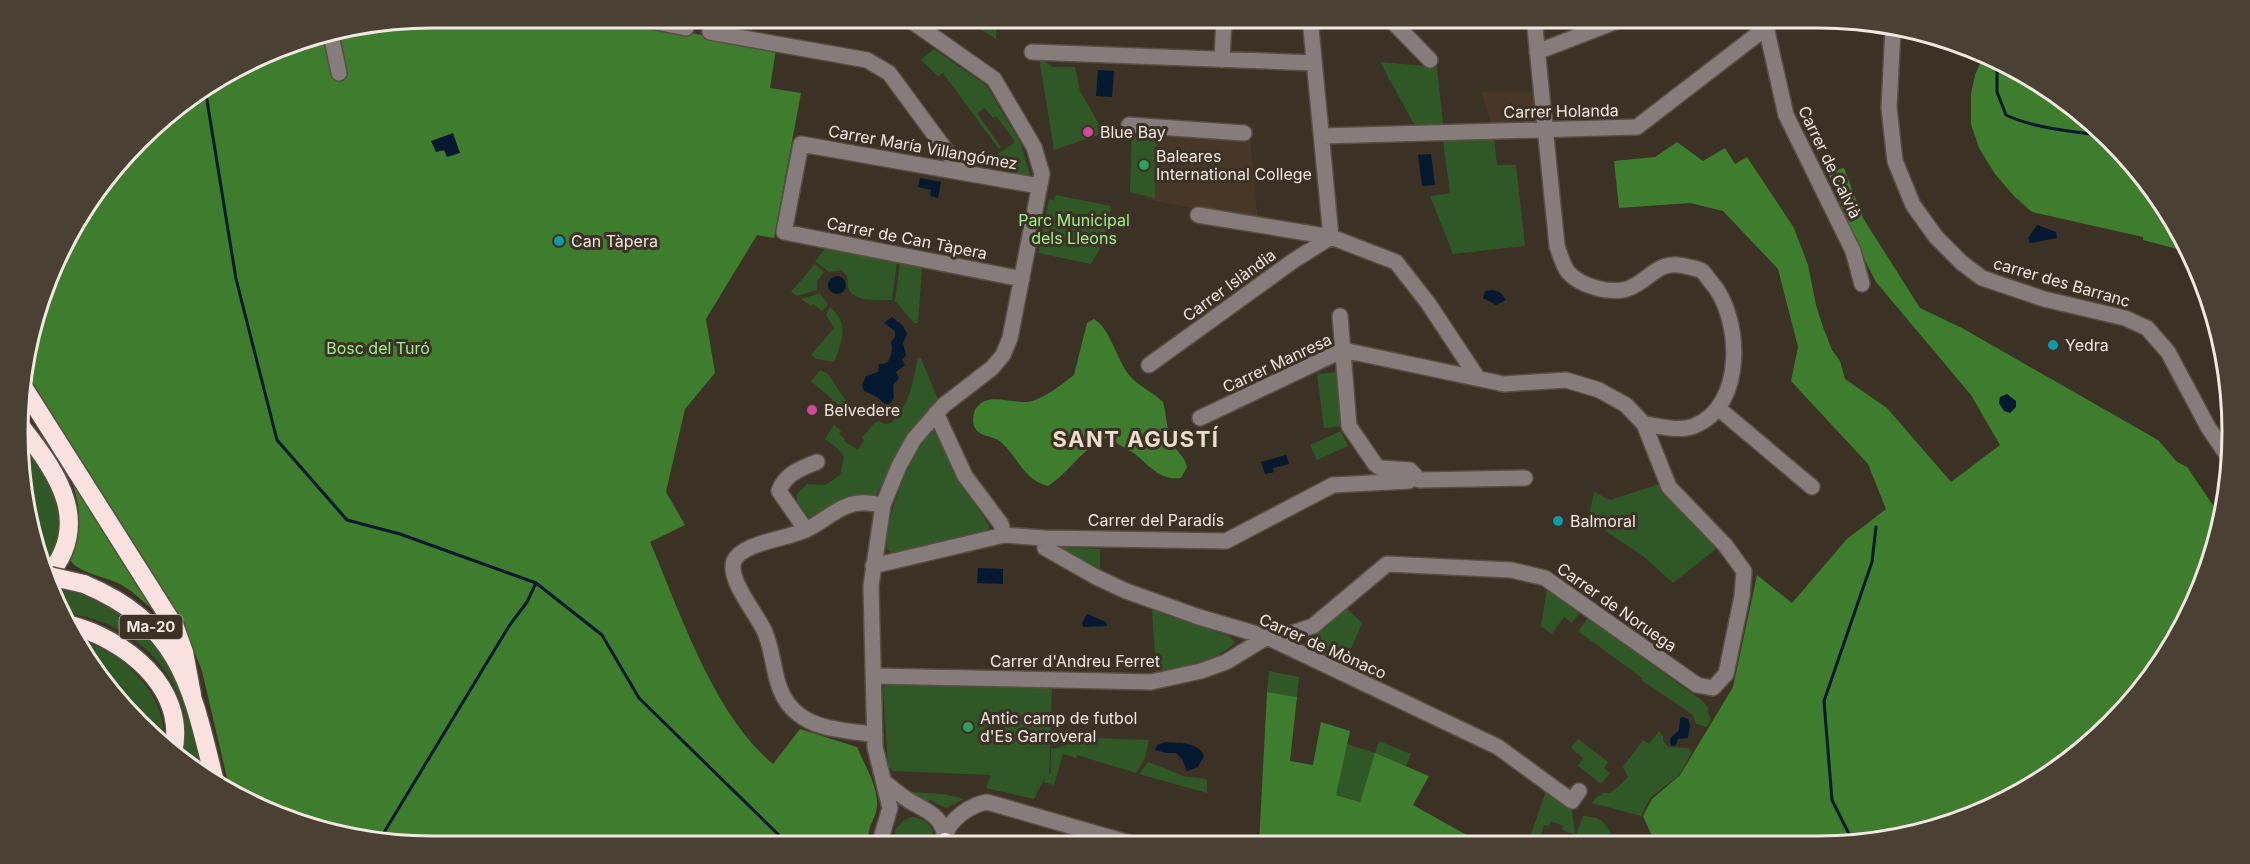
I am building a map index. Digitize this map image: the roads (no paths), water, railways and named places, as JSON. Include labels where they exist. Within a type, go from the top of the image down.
[{"type":"highway","points":[[30,398],[174,627],[184,652],[192,695]]},
{"type":"highway","points":[[28,436],[57,475],[68,511],[65,545],[53,569]]},
{"type":"highway","name":"Ma-20","points":[[56,579],[84,584],[126,605],[155,630],[181,669],[192,695],[212,769]]},
{"type":"highway","name":"Ma-20","points":[[79,627],[111,640],[134,656],[152,674],[173,715],[174,742]]},
{"type":"street","points":[[882,836],[890,808],[877,757],[875,735],[873,566],[883,505],[899,466],[914,439],[936,413],[992,368],[1003,354],[1010,338],[1042,174],[1034,147],[994,79],[921,28]]},
{"type":"street","points":[[1222,60],[1224,28]]},
{"type":"street","points":[[1311,28],[1331,237]]},
{"type":"street","points":[[1399,28],[1430,60]]},
{"type":"street","points":[[1535,28],[1557,246],[1568,271],[1580,280],[1601,290],[1627,289],[1663,266],[1682,265],[1702,271],[1720,292],[1731,320],[1734,343],[1727,392],[1718,408],[1711,416],[1693,426],[1676,428],[1644,424]]},
{"type":"street","points":[[1537,52],[1599,28]]},
{"type":"street","name":"Carrer Holanda","points":[[1322,136],[1637,128],[1758,28]]},
{"type":"street","name":"Carrer de Calvià","points":[[1766,28],[1786,115],[1853,251],[1862,284]]},
{"type":"street","points":[[710,32],[867,60],[889,73],[963,172]]},
{"type":"street","name":"carrer des Barranc","points":[[1893,35],[1888,108],[1895,161],[1913,205],[1936,237],[1962,263],[1982,278],[2044,299],[2125,318],[2147,328],[2168,352],[2208,427],[2221,447]]},
{"type":"street","points":[[332,41],[339,73]]},
{"type":"street","points":[[1032,52],[1314,63]]},
{"type":"street","points":[[1129,126],[1244,133]]},
{"type":"street","name":"Carrer María Villangómez","points":[[784,232],[801,144],[1039,186]]},
{"type":"street","points":[[1198,215],[1331,237],[1396,262],[1428,303],[1477,377]]},
{"type":"street","name":"Carrer de Can Tàpera","points":[[784,232],[1022,279]]},
{"type":"street","name":"Carrer Islàndia","points":[[1149,365],[1293,261],[1331,237]]},
{"type":"street","points":[[1340,316],[1349,426],[1375,464],[1380,468],[1410,470],[1419,480],[1525,478]]},
{"type":"street","name":"Carrer Manresa","points":[[1200,418],[1343,350],[1504,384],[1566,380],[1599,390],[1626,405],[1644,424]]},
{"type":"street","points":[[1718,408],[1812,487]]},
{"type":"street","points":[[873,566],[1004,536],[1001,524],[965,476],[936,413]]},
{"type":"street","name":"Carrer de Noruega","points":[[1267,638],[1290,634],[1312,626],[1387,564],[1510,570],[1545,578],[1698,685],[1713,688],[1726,674],[1742,596],[1744,572],[1725,545],[1669,487],[1644,424]]},
{"type":"street","points":[[806,530],[779,491],[783,480],[803,467],[817,462]]},
{"type":"street","name":"Carrer del Paradís","points":[[1004,536],[1226,541],[1333,485],[1409,481],[1415,476]]},
{"type":"street","points":[[875,735],[819,725],[797,713],[788,704],[780,692],[765,632],[735,579],[733,564],[742,551],[806,530],[846,506],[863,502],[883,505]]},
{"type":"street","name":"Carrer de Mònaco","points":[[1044,538],[1045,548],[1096,577],[1126,591],[1267,638],[1498,747],[1572,801],[1579,791]]},
{"type":"street","name":"Carrer d'Andreu Ferret","points":[[874,676],[1151,682],[1191,674],[1226,662],[1267,638]]},
{"type":"street","points":[[884,782],[927,810],[942,824],[944,836]]},
{"type":"street","points":[[888,820],[899,810],[912,806],[946,815],[987,802],[1105,836]]},
{"type":"street","points":[[946,836],[947,830],[954,821],[968,809]]},
{"type":"water","points":[[1098,70],[1114,71],[1112,97],[1096,96]]},
{"type":"water","points":[[453,133],[460,153],[447,157],[444,150],[436,152],[431,141]]},
{"type":"water","points":[[1431,154],[1435,185],[1422,186],[1418,155]]},
{"type":"water","points":[[920,178],[941,182],[938,198],[930,196],[931,190],[918,187]]},
{"type":"water","points":[[2037,225],[2056,232],[2057,238],[2030,243],[2028,238]]},
{"type":"water","points":[[837,276],[843,279],[846,285],[843,291],[837,294],[831,291],[828,285],[831,279]]},
{"type":"water","points":[[1493,290],[1501,293],[1506,300],[1496,305],[1483,298],[1485,291]]},
{"type":"water","points":[[892,317],[903,326],[907,334],[903,343],[906,355],[902,360],[905,365],[896,372],[899,378],[893,385],[894,398],[889,404],[885,404],[864,391],[862,385],[866,376],[878,372],[879,364],[887,363],[890,358],[891,342],[895,337],[895,331],[884,323]]},
{"type":"water","points":[[2007,394],[2016,401],[2016,407],[2010,413],[2004,411],[1999,403],[2000,397]]},
{"type":"water","points":[[1286,455],[1289,464],[1273,468],[1274,472],[1265,474],[1261,462]]},
{"type":"water","points":[[978,568],[1003,569],[1003,584],[977,583]]},
{"type":"water","points":[[1087,614],[1106,622],[1107,626],[1083,627],[1082,623]]},
{"type":"water","points":[[1682,717],[1688,719],[1690,726],[1688,738],[1678,739],[1676,745],[1672,746],[1671,738],[1679,730]]},
{"type":"water","points":[[1166,742],[1188,744],[1198,748],[1204,756],[1198,767],[1187,771],[1182,759],[1176,753],[1155,750],[1157,745]]},
{"type":"waterway","points":[[1997,71],[1997,92],[2006,115],[2042,126],[2089,134]]},
{"type":"waterway","points":[[207,98],[236,279],[277,440],[347,520],[400,534],[536,583],[602,635],[639,698],[780,836]]},
{"type":"waterway","points":[[1849,834],[1832,800],[1824,701],[1872,562],[1876,527]]},
{"type":"waterway","points":[[384,833],[509,626],[527,602],[536,583]]},
{"type":"place","name":"Blue Bay","points":[[1088,132]]},
{"type":"place","name":"Baleares International College","points":[[1144,165]]},
{"type":"place","name":"Can Tàpera","points":[[559,241]]},
{"type":"place","name":"Yedra","points":[[2053,345]]},
{"type":"place","name":"Belvedere","points":[[812,410]]},
{"type":"place","name":"Balmoral","points":[[1558,521]]},
{"type":"place","name":"Antic camp de futbol d'Es Garroveral","points":[[968,727]]},
{"type":"district","name":"SANT AGUSTÍ","points":[[1136,439]]},
{"type":"park label","name":"Parc Municipal dels Lleons","points":[[1074,229]]},
{"type":"park label","name":"Bosc del Turó","points":[[378,348]]}]
